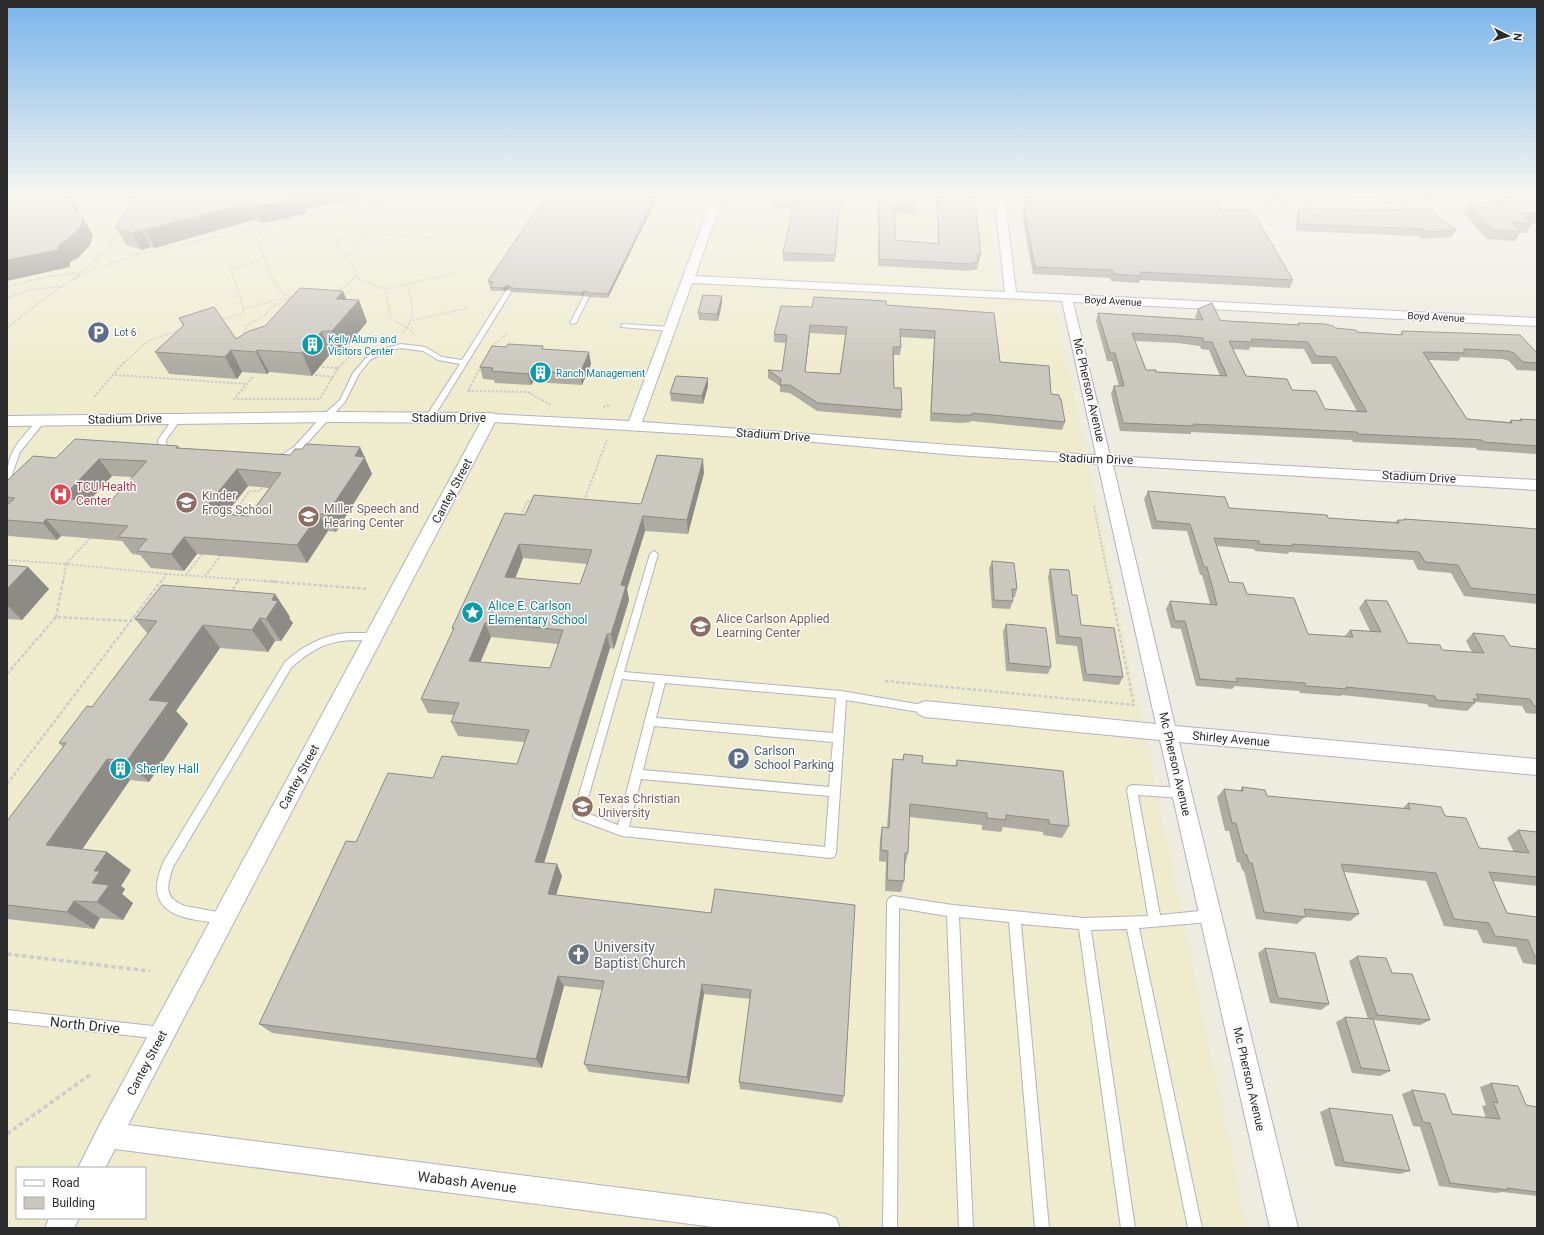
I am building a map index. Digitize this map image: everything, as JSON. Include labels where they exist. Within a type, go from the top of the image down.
[{"type":"street","points":[[634,426],[699,252]]},
{"type":"street","points":[[1006,252],[1011,296]]},
{"type":"street","name":"Boyd Avenue","points":[[689,279],[1537,322]]},
{"type":"street","name":"Mc Pherson Avenue","points":[[1068,299],[1210,916],[1284,1228]]},
{"type":"street","name":"Stadium Drive","points":[[7,421],[326,417],[490,418],[803,437],[955,451],[1105,458],[1537,485]]},
{"type":"street","name":"Cantey Street","points":[[92,1167],[490,418]]},
{"type":"street","name":"Shirley Avenue","points":[[925,709],[1537,767]]},
{"type":"street","name":"Wabash Avenue","points":[[108,1135],[826,1228]]},
{"type":"street","points":[[59,1228],[64,1219]]},
{"type":"lane","points":[[429,418],[508,292]]},
{"type":"lane","points":[[573,323],[586,297]]},
{"type":"lane","points":[[623,326],[670,329]]},
{"type":"lane","points":[[266,460],[273,460],[286,456],[297,449],[326,417],[343,401],[356,373],[368,359],[385,350],[401,346],[425,348],[440,360],[463,362]]},
{"type":"lane","points":[[176,453],[163,449],[162,440],[177,419]]},
{"type":"lane","points":[[7,477],[10,459],[42,420]]},
{"type":"lane","points":[[654,554],[578,815],[622,830],[830,853],[841,695]]},
{"type":"lane","points":[[225,918],[185,913],[173,908],[165,901],[161,890],[162,878],[168,865],[288,665],[300,653],[315,644],[332,638],[348,635],[374,637]]},
{"type":"lane","points":[[619,675],[841,695],[925,709]]},
{"type":"lane","points":[[622,830],[661,678]]},
{"type":"lane","points":[[650,722],[838,738]]},
{"type":"lane","points":[[636,774],[834,792]]},
{"type":"lane","points":[[1155,921],[1132,790],[1182,793]]},
{"type":"lane","points":[[890,1228],[893,902],[953,911],[1084,924],[1132,923],[1210,916]]},
{"type":"lane","points":[[953,911],[966,1228]]},
{"type":"lane","points":[[1015,918],[1042,1228]]},
{"type":"lane","points":[[1132,923],[1195,1228]]},
{"type":"lane","points":[[1084,924],[1128,1228]]},
{"type":"lane","name":"North Drive","points":[[7,1016],[163,1033]]},
{"type":"path","points":[[7,328],[32,308],[65,286],[104,252]]},
{"type":"path","points":[[122,252],[128,254],[146,254]]},
{"type":"path","points":[[70,282],[103,267],[156,252]]},
{"type":"path","points":[[262,252],[274,284],[283,294],[296,299]]},
{"type":"path","points":[[334,292],[348,284],[358,274],[343,252]]},
{"type":"path","points":[[346,257],[351,252]]},
{"type":"path","points":[[218,321],[245,313],[231,269],[252,263],[264,257]]},
{"type":"path","points":[[7,287],[46,277],[80,272]]},
{"type":"path","points":[[355,277],[385,289],[408,285],[455,273]]},
{"type":"path","points":[[408,285],[412,297],[413,320],[408,328]]},
{"type":"path","points":[[7,298],[29,290],[65,286]]},
{"type":"path","points":[[385,289],[391,319],[408,328],[425,348]]},
{"type":"path","points":[[243,309],[291,297]]},
{"type":"path","points":[[248,338],[244,334],[247,325],[265,315],[272,307],[291,297]]},
{"type":"path","points":[[413,320],[469,308]]},
{"type":"path","points":[[94,396],[140,348],[149,341],[181,330]]},
{"type":"path","points":[[489,352],[492,345],[508,334]]},
{"type":"path","points":[[492,345],[498,346]]},
{"type":"path","points":[[482,365],[468,391],[528,392],[551,405],[558,406]]},
{"type":"path","points":[[253,377],[234,399],[320,399],[338,368],[322,367]]},
{"type":"path","points":[[115,374],[246,384]]},
{"type":"path","points":[[315,375],[334,377]]},
{"type":"path","points":[[599,409],[611,405]]},
{"type":"path","points":[[582,506],[607,440]]},
{"type":"path","points":[[230,518],[250,491],[260,491],[264,484]]},
{"type":"path","points":[[519,521],[527,501],[535,501]]},
{"type":"path","points":[[885,681],[1134,705],[1094,503]]},
{"type":"path","points":[[7,674],[56,617],[66,564],[98,531]]},
{"type":"path","points":[[186,575],[204,551]]},
{"type":"path","points":[[205,577],[222,554]]},
{"type":"path","points":[[7,560],[368,589]]},
{"type":"path","points":[[7,784],[167,574]]},
{"type":"path","points":[[228,596],[240,579]]},
{"type":"path","points":[[56,617],[130,621]]},
{"type":"path","points":[[7,954],[150,971]]},
{"type":"path","points":[[7,1134],[91,1074]]},
{"type":"shaded area","name":"Texas Christian University","points":[[7,252],[993,252],[998,298],[1055,302],[1247,1228],[7,1228]]},
{"type":"building","points":[[7,252],[50,252],[7,260]]},
{"type":"building","points":[[508,252],[629,252],[608,294],[590,293],[584,291],[581,293],[512,288],[508,285],[503,288],[490,287],[493,282],[488,281]]},
{"type":"building","points":[[783,252],[835,252],[835,255],[783,253]]},
{"type":"building","points":[[879,252],[981,252],[981,255],[977,255],[978,263],[972,262],[972,264],[879,259]]},
{"type":"building","points":[[1032,252],[1276,252],[1293,280],[1140,272],[1142,276],[1113,274],[1112,270],[1035,267]]},
{"type":"building","points":[[300,288],[343,291],[336,299],[359,300],[332,331],[322,331],[302,353],[231,350],[225,357],[155,352],[184,325],[179,318],[214,307],[236,339],[249,331],[265,326]]},
{"type":"building","points":[[703,295],[722,296],[717,314],[698,313]]},
{"type":"building","points":[[814,297],[886,301],[886,305],[994,313],[1000,362],[1049,366],[1051,394],[1059,395],[1061,399],[1065,422],[972,413],[972,415],[962,415],[931,413],[935,331],[900,329],[901,347],[893,347],[894,388],[901,388],[902,410],[818,403],[790,385],[780,385],[781,379],[768,370],[782,371],[787,335],[774,334],[781,306],[812,307]],"holes":[[[810,325],[847,327],[840,374],[805,372]]]},
{"type":"building","points":[[1212,303],[1220,320],[1299,325],[1298,323],[1325,324],[1335,328],[1356,330],[1357,332],[1402,335],[1402,331],[1520,335],[1537,353],[1537,363],[1523,362],[1514,353],[1508,351],[1464,349],[1464,353],[1423,352],[1467,419],[1512,423],[1511,420],[1537,420],[1537,446],[1483,442],[1482,440],[1358,434],[1357,432],[1193,424],[1194,426],[1123,423],[1114,386],[1124,386],[1115,353],[1110,353],[1098,313],[1203,320],[1198,309]],"holes":[[[1132,333],[1203,338],[1204,342],[1212,342],[1227,376],[1156,372],[1156,370],[1146,370]],[[1251,339],[1308,342],[1316,356],[1336,357],[1367,412],[1325,409],[1316,391],[1292,390],[1287,379],[1246,376],[1229,341],[1253,342]]]},
{"type":"building","points":[[508,344],[543,346],[542,349],[589,352],[580,374],[530,371],[528,374],[491,371],[493,368],[480,367],[492,346],[506,347]]},
{"type":"building","points":[[676,376],[708,378],[702,396],[670,393]]},
{"type":"building","points":[[75,439],[178,446],[176,448],[290,455],[295,449],[302,449],[306,444],[360,447],[355,456],[365,457],[327,514],[319,514],[297,545],[184,537],[171,554],[137,551],[147,539],[118,537],[128,526],[46,519],[43,523],[7,520],[7,505],[15,498],[7,497],[7,481],[33,456],[56,458]],"holes":[[[99,459],[147,461],[109,503],[62,498]],[[237,469],[281,473],[249,516],[201,513]]]},
{"type":"building","points":[[657,455],[703,459],[687,520],[643,516],[621,585],[626,586],[611,634],[607,634],[535,862],[557,864],[548,894],[711,913],[715,889],[855,905],[844,1096],[739,1082],[751,990],[702,984],[687,1077],[584,1064],[604,981],[558,976],[536,1059],[259,1024],[346,841],[356,842],[388,773],[433,778],[442,756],[517,764],[529,730],[451,722],[459,703],[421,699],[505,513],[525,515],[534,495],[641,504]],"holes":[[[519,544],[592,550],[580,584],[505,577]],[[485,623],[563,630],[550,668],[469,661]]]},
{"type":"building","points":[[1148,491],[1225,497],[1229,508],[1327,515],[1328,518],[1399,523],[1398,520],[1405,520],[1404,519],[1537,529],[1537,595],[1471,588],[1458,565],[1425,562],[1419,552],[1292,544],[1293,546],[1259,544],[1259,541],[1214,538],[1229,582],[1243,583],[1247,594],[1294,598],[1308,634],[1353,637],[1350,630],[1381,632],[1365,600],[1387,601],[1408,643],[1440,645],[1442,650],[1484,653],[1473,633],[1504,636],[1510,646],[1537,649],[1537,706],[1534,706],[1530,699],[1476,694],[1479,699],[1473,699],[1475,703],[1436,700],[1435,696],[1346,687],[1347,689],[1306,686],[1305,683],[1236,678],[1238,682],[1200,679],[1185,621],[1175,621],[1170,601],[1217,605],[1207,567],[1204,567],[1190,524],[1156,521]]},
{"type":"building","points":[[992,561],[1014,563],[1017,589],[1012,589],[1013,601],[994,600]]},
{"type":"building","points":[[7,565],[28,567],[7,589]]},
{"type":"building","points":[[1050,569],[1069,570],[1072,595],[1077,595],[1081,625],[1114,628],[1123,677],[1086,674],[1081,638],[1059,636]]},
{"type":"building","points":[[162,585],[275,594],[272,600],[278,601],[266,619],[260,618],[252,630],[203,625],[149,700],[169,702],[127,761],[107,759],[46,845],[107,852],[94,871],[100,871],[92,883],[109,885],[97,902],[74,901],[67,912],[7,905],[7,821],[66,743],[59,743],[87,706],[92,707],[157,621],[135,619]]},
{"type":"building","points":[[1006,624],[1046,628],[1051,667],[1009,663]]},
{"type":"building","points":[[904,754],[923,756],[922,763],[957,766],[957,760],[1063,771],[1069,826],[1049,824],[1049,820],[1006,815],[1006,820],[987,818],[987,813],[910,804],[908,853],[905,853],[904,881],[887,880],[888,851],[881,850],[882,827],[889,828],[893,759],[903,760]]},
{"type":"building","points":[[1242,787],[1265,790],[1267,796],[1410,809],[1408,803],[1441,807],[1445,816],[1466,818],[1479,848],[1529,853],[1518,830],[1537,832],[1537,877],[1489,872],[1507,913],[1537,917],[1537,957],[1535,957],[1528,940],[1495,936],[1489,923],[1454,919],[1436,873],[1341,864],[1359,914],[1304,909],[1306,917],[1264,912],[1252,863],[1249,863],[1247,855],[1244,854],[1236,823],[1232,823],[1224,789],[1243,791]]},
{"type":"building","points":[[1265,948],[1315,953],[1329,1004],[1278,998]]},
{"type":"building","points":[[1357,956],[1386,958],[1392,973],[1412,974],[1430,1020],[1377,1015]]},
{"type":"building","points":[[1345,1017],[1373,1019],[1390,1071],[1361,1068]]},
{"type":"building","points":[[1491,1083],[1518,1086],[1526,1105],[1537,1107],[1537,1192],[1450,1183],[1430,1123],[1423,1122],[1412,1090],[1445,1094],[1452,1114],[1500,1119],[1493,1102],[1498,1103]]},
{"type":"building","points":[[1329,1108],[1392,1115],[1410,1171],[1344,1162]]},
{"type":"place","name":"Lot 6","points":[[98,332]]},
{"type":"place","name":"Kelly Alumi and Visitors Center","points":[[313,345]]},
{"type":"place","name":"Ranch Management","points":[[540,373]]},
{"type":"place","name":"TCU Health Center","points":[[60,494]]},
{"type":"place","name":"Kinder Frogs School","points":[[186,503]]},
{"type":"place","name":"Miller Speech and Hearing Center","points":[[309,516]]},
{"type":"place","name":"Alice E. Carlson Elementary School","points":[[472,613]]},
{"type":"place","name":"Alice Carlson Applied Learning Center","points":[[701,626]]},
{"type":"place","name":"Carlson School Parking","points":[[739,758]]},
{"type":"place","name":"Sherley Hall","points":[[121,769]]},
{"type":"place","name":"Texas Christian University","points":[[583,806]]},
{"type":"place","name":"University Baptist Church","points":[[579,955]]}]
